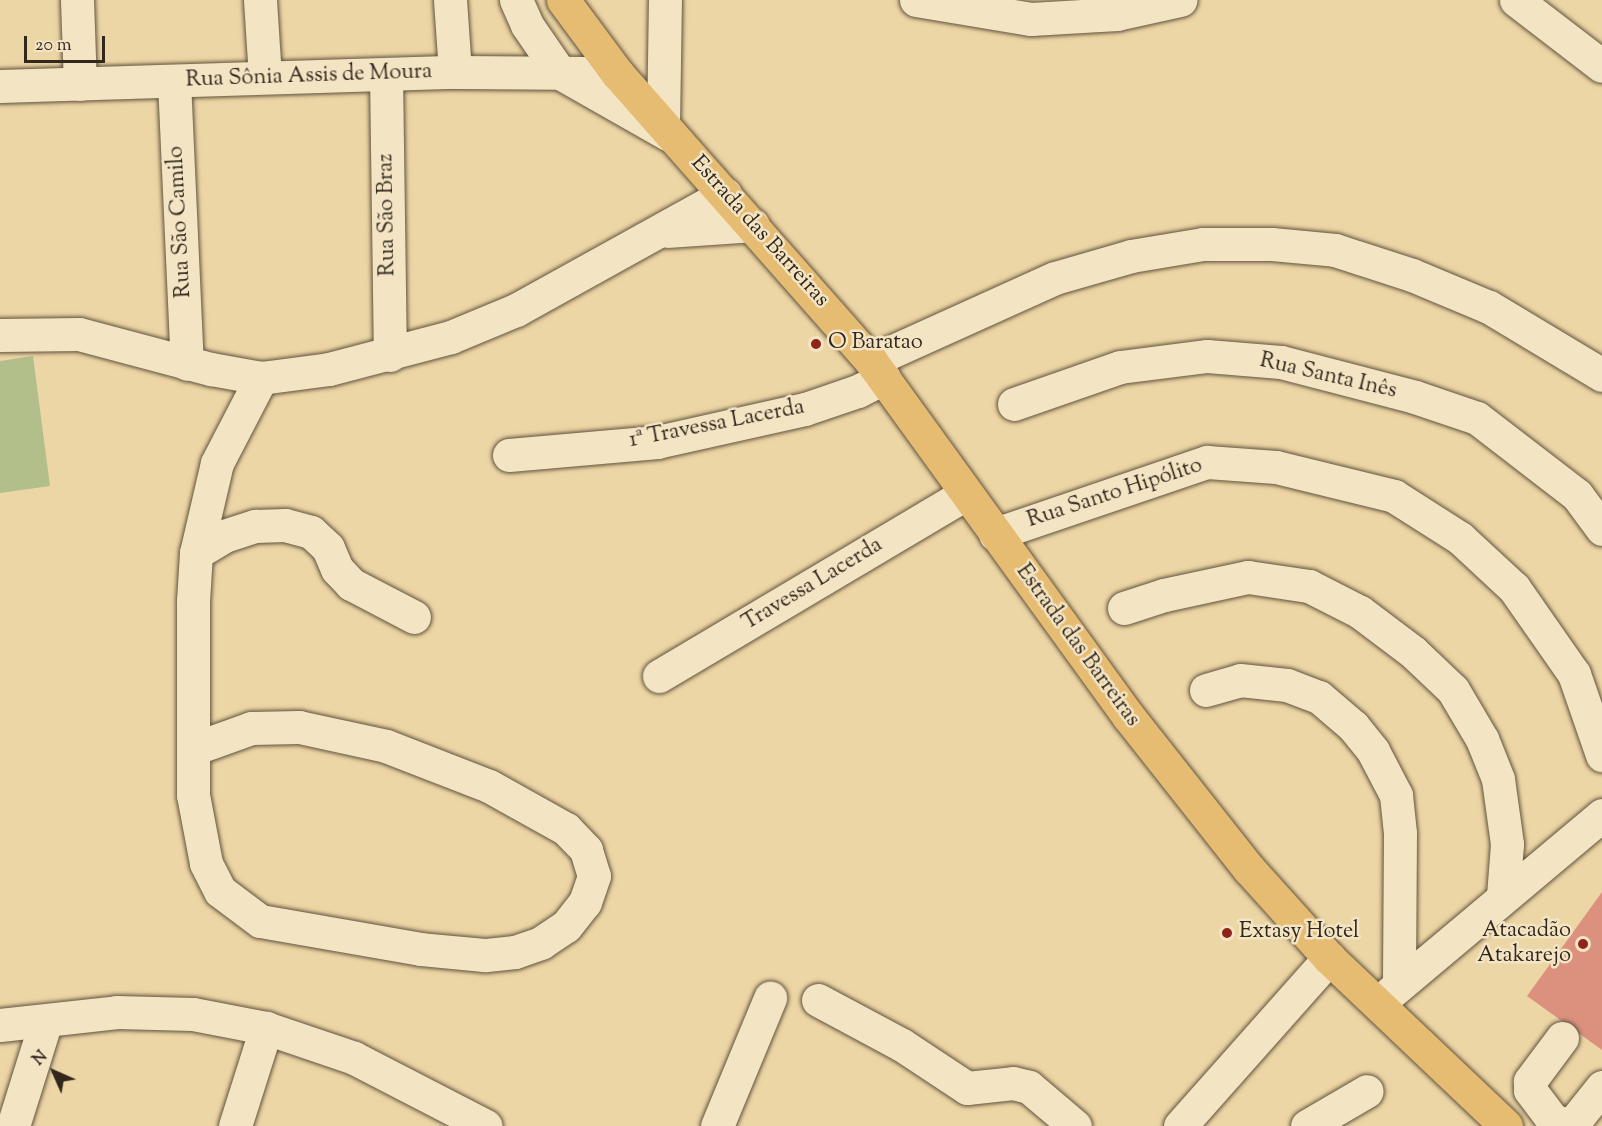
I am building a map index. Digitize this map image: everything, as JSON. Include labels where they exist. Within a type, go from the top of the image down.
[{"type":"main road","name":"Estrada das Barreiras","points":[[563,0],[617,73],[753,225],[877,369],[995,534],[1196,805],[1329,958],[1389,995],[1506,1126]]},
{"type":"street","points":[[77,0],[80,84]]},
{"type":"street","points":[[260,0],[265,77]]},
{"type":"street","points":[[450,0],[455,72]]},
{"type":"street","name":"Estrada das Barreiras","points":[[516,0],[527,25],[560,73],[670,132]]},
{"type":"street","points":[[665,0],[670,132]]},
{"type":"street","points":[[916,0],[1031,19],[1117,14],[1180,0]]},
{"type":"street","points":[[1516,0],[1602,66]]},
{"type":"street","name":"Rua Sônia Assis de Moura","points":[[0,87],[455,72],[617,73]]},
{"type":"street","name":"Rua São Braz","points":[[386,74],[390,355]]},
{"type":"street","name":"Rua São Camilo","points":[[174,81],[187,364]]},
{"type":"street","points":[[0,335],[79,334],[187,364],[261,378],[329,369],[390,355],[451,337],[516,310],[725,194]]},
{"type":"street","points":[[660,231],[753,225]]},
{"type":"street","name":"1ª Travessa Lacerda","points":[[509,454],[657,442],[805,409],[858,392],[877,369],[1055,278],[1131,256],[1203,244],[1272,244],[1335,250],[1412,274],[1489,307],[1602,375]]},
{"type":"street","name":"Rua Santa Inês","points":[[1014,404],[1120,367],[1207,356],[1281,362],[1404,394],[1477,418],[1577,495],[1602,529]]},
{"type":"street","points":[[193,749],[251,728],[277,725],[386,746],[489,786],[566,828],[586,850],[594,876],[585,902],[566,926],[541,943],[515,952],[484,955],[399,946],[260,921],[220,891],[206,863],[195,804],[193,749],[196,553],[217,463],[261,378]]},
{"type":"street","name":"Rua Santo Hipólito","points":[[995,534],[1207,462],[1276,467],[1394,496],[1460,538],[1514,588],[1574,674],[1602,755]]},
{"type":"street","name":"Travessa Lacerda","points":[[659,676],[966,494]]},
{"type":"street","points":[[196,553],[224,536],[255,525],[285,525],[311,532],[328,548],[337,570],[351,584],[414,616]]},
{"type":"street","points":[[1124,608],[1164,594],[1248,577],[1309,586],[1360,612],[1404,645],[1453,690],[1482,739],[1498,779],[1507,844],[1503,896]]},
{"type":"street","points":[[1206,690],[1240,680],[1287,685],[1319,697],[1353,726],[1373,751],[1396,795],[1400,834],[1389,995]]},
{"type":"street","points":[[1389,995],[1503,896],[1602,815]]},
{"type":"street","points":[[1180,1126],[1329,958]]},
{"type":"street","points":[[717,1126],[770,998]]},
{"type":"street","points":[[818,1000],[902,1045],[967,1088],[1023,1084],[1075,1126]]},
{"type":"street","points":[[0,1025],[117,1012],[193,1014],[266,1028],[354,1058],[486,1126]]},
{"type":"street","points":[[13,1126],[46,1021]]},
{"type":"street","points":[[235,1126],[266,1028]]},
{"type":"street","points":[[1562,1038],[1530,1082],[1530,1090],[1552,1119],[1562,1124],[1574,1122],[1602,1087]]},
{"type":"street","points":[[1307,1126],[1367,1091]]},
{"type":"green space","points":[[33,356],[50,486],[0,493],[0,361]]},
{"type":"building","name":"Atacadão Atakarejo","points":[[1602,892],[1602,1050],[1527,996]]},
{"type":"place","name":"O Baratao","points":[[816,344]]},
{"type":"place","name":"Extasy Hotel","points":[[1227,933]]},
{"type":"place","name":"Atacadão Atakarejo","points":[[1583,944]]}]
